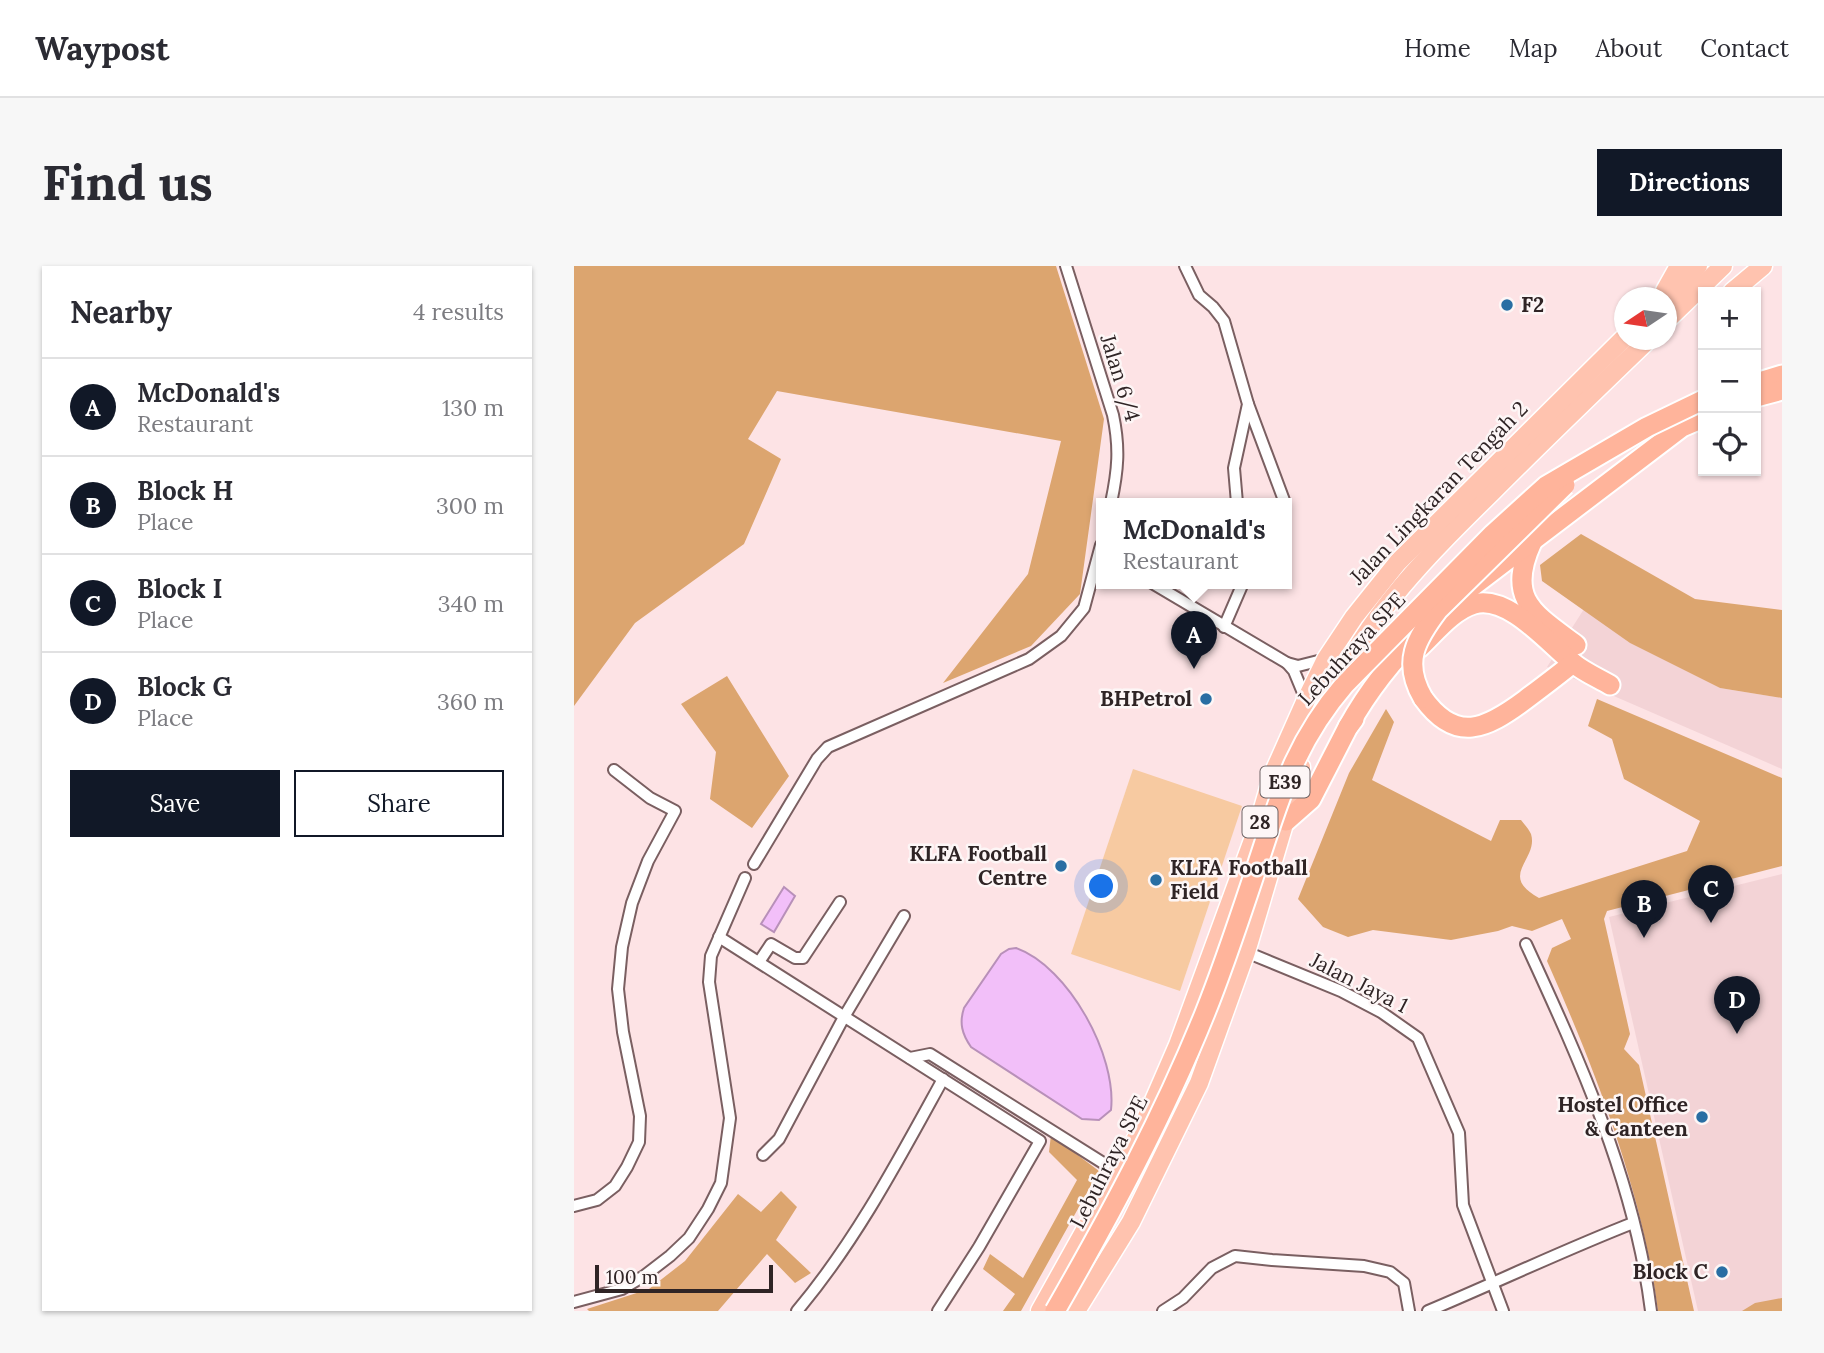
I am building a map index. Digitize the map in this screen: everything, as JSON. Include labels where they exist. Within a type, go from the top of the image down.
[{"type":"highway","points":[[1669,287],[1679,266]]},
{"type":"highway","points":[[1738,287],[1763,266]]},
{"type":"highway","points":[[1677,290],[1712,269]]},
{"type":"highway","points":[[1677,310],[1712,269]]},
{"type":"highway","points":[[1677,316],[1698,306]]},
{"type":"highway","name":"Jalan Lingkaran Tengah 2","points":[[1040,1311],[1142,1128],[1178,1045],[1257,829],[1273,774],[1326,659],[1374,590],[1398,562],[1614,349]]},
{"type":"highway","name":"Jalan Lingkaran Tengah 2","points":[[1076,1311],[1130,1222],[1199,1083],[1246,951],[1310,741],[1345,666],[1387,603],[1468,516],[1638,350]]},
{"type":"highway","points":[[1761,381],[1782,375]]},
{"type":"highway","points":[[1761,396],[1782,390]]},
{"type":"highway","name":"Lebuhraya SPE","points":[[1055,1311],[1113,1209],[1176,1080],[1225,959],[1284,783],[1305,738],[1322,710],[1528,500],[1599,453],[1698,402]]},
{"type":"highway","name":"Lebuhraya SPE","points":[[1348,727],[1377,679],[1446,606],[1592,493],[1682,427],[1698,420]]},
{"type":"highway","points":[[1575,654],[1503,717],[1483,726],[1464,728],[1453,726],[1441,719],[1423,698],[1417,688],[1412,664],[1421,632],[1438,610],[1599,453]]},
{"type":"highway","points":[[1532,541],[1520,579],[1524,597],[1575,654],[1610,685]]},
{"type":"highway","points":[[1286,821],[1311,799],[1348,727],[1399,665],[1461,610],[1475,603],[1496,604],[1575,654]]},
{"type":"street","name":"Jalan 6/4","points":[[1066,266],[1113,415],[1118,440],[1118,470],[1112,498]]},
{"type":"street","points":[[1185,266],[1199,295],[1224,321],[1248,404],[1283,498]]},
{"type":"street","points":[[1237,498],[1234,468],[1248,404]]},
{"type":"street","points":[[754,864],[817,759],[828,747],[1029,659],[1061,636],[1084,608],[1096,567]]},
{"type":"street","points":[[1162,589],[1287,663],[1298,666],[1326,659]]},
{"type":"street","points":[[1224,626],[1240,589]]},
{"type":"street","points":[[1287,663],[1294,671],[1306,700]]},
{"type":"street","points":[[574,1206],[597,1200],[615,1186],[639,1142],[640,1116],[623,1032],[618,989],[622,947],[632,904],[648,861],[675,811],[650,798],[614,770]]},
{"type":"street","points":[[575,1305],[622,1289],[670,1256],[689,1238],[721,1184],[730,1118],[709,982],[711,956],[745,878]]},
{"type":"street","points":[[759,962],[771,944],[795,958],[803,958],[839,902]]},
{"type":"street","points":[[763,1155],[779,1139],[844,1017],[904,916]]},
{"type":"street","points":[[719,937],[1040,1141],[979,1247],[938,1311]]},
{"type":"street","points":[[1527,944],[1600,1114],[1633,1223],[1648,1284],[1651,1311]]},
{"type":"street","name":"Jalan Jaya 1","points":[[1246,951],[1341,991],[1381,1012],[1418,1038],[1459,1133],[1463,1205],[1503,1311]]},
{"type":"street","points":[[910,1058],[930,1054],[1119,1173]]},
{"type":"street","points":[[797,1311],[822,1282],[886,1182],[943,1079]]},
{"type":"street","points":[[1428,1311],[1633,1223]]},
{"type":"street","points":[[1163,1311],[1183,1298],[1212,1268],[1235,1256],[1364,1266],[1390,1272],[1404,1283],[1409,1311]]},
{"type":"shaded area","points":[[574,266],[1056,266],[1104,419],[1080,594],[1031,646],[943,683],[1028,574],[1061,441],[777,391],[748,439],[781,459],[744,544],[635,623],[574,706]]},
{"type":"shaded area","points":[[1581,534],[1695,599],[1782,610],[1782,698],[1720,688],[1630,643],[1542,581],[1540,565]]},
{"type":"shaded area","points":[[1584,609],[1630,643],[1720,688],[1782,698],[1782,769],[1547,667]]},
{"type":"shaded area","points":[[727,676],[789,776],[752,828],[710,799],[716,752],[681,704]]},
{"type":"shaded area","points":[[1597,699],[1782,778],[1782,866],[1607,911],[1604,919],[1630,1034],[1624,1049],[1639,1065],[1694,1311],[1658,1311],[1651,1266],[1629,1176],[1583,1046],[1547,961],[1552,948],[1571,939],[1562,919],[1532,931],[1512,926],[1451,940],[1373,930],[1348,937],[1323,927],[1298,899],[1349,773],[1386,709],[1394,722],[1372,780],[1491,841],[1500,820],[1521,820],[1531,834],[1532,843],[1520,874],[1521,882],[1539,898],[1687,851],[1700,821],[1624,779],[1612,739],[1588,726]]},
{"type":"shaded area","name":"KLFA Football Field","points":[[1133,769],[1242,806],[1180,991],[1071,954]]},
{"type":"shaded area","points":[[1782,874],[1782,1311],[1698,1311],[1609,917]]},
{"type":"shaded area","points":[[784,887],[795,896],[774,932],[761,924]]},
{"type":"shaded area","points":[[1016,948],[1036,958],[1071,993],[1098,1040],[1111,1088],[1111,1110],[1099,1120],[1082,1119],[971,1047],[965,1038],[962,1028],[964,1008],[1001,954]]},
{"type":"shaded area","points":[[1051,1135],[1099,1171],[1021,1311],[1003,1311],[1015,1294],[983,1269],[990,1254],[1023,1278],[1077,1180],[1049,1152]]},
{"type":"shaded area","points":[[781,1191],[797,1207],[776,1240],[811,1273],[795,1283],[767,1254],[718,1311],[587,1309],[649,1289],[685,1261],[738,1194],[761,1212]]},
{"type":"shaded area","points":[[1782,1298],[1782,1311],[1742,1311],[1755,1303]]},
{"type":"place","name":"F2","points":[[1507,305]]},
{"type":"place","name":"McDonald's","points":[[1194,669]]},
{"type":"place","name":"BHPetrol","points":[[1206,699]]},
{"type":"place","name":"KLFA Football Centre","points":[[1061,866]]},
{"type":"place","name":"KLFA Football Field","points":[[1156,880]]},
{"type":"place","name":"Block I","points":[[1711,923]]},
{"type":"place","name":"Block H","points":[[1644,938]]},
{"type":"place","name":"Block G","points":[[1737,1034]]},
{"type":"place","name":"Hostel Office & Canteen","points":[[1702,1117]]},
{"type":"place","name":"Block C","points":[[1722,1272]]}]
